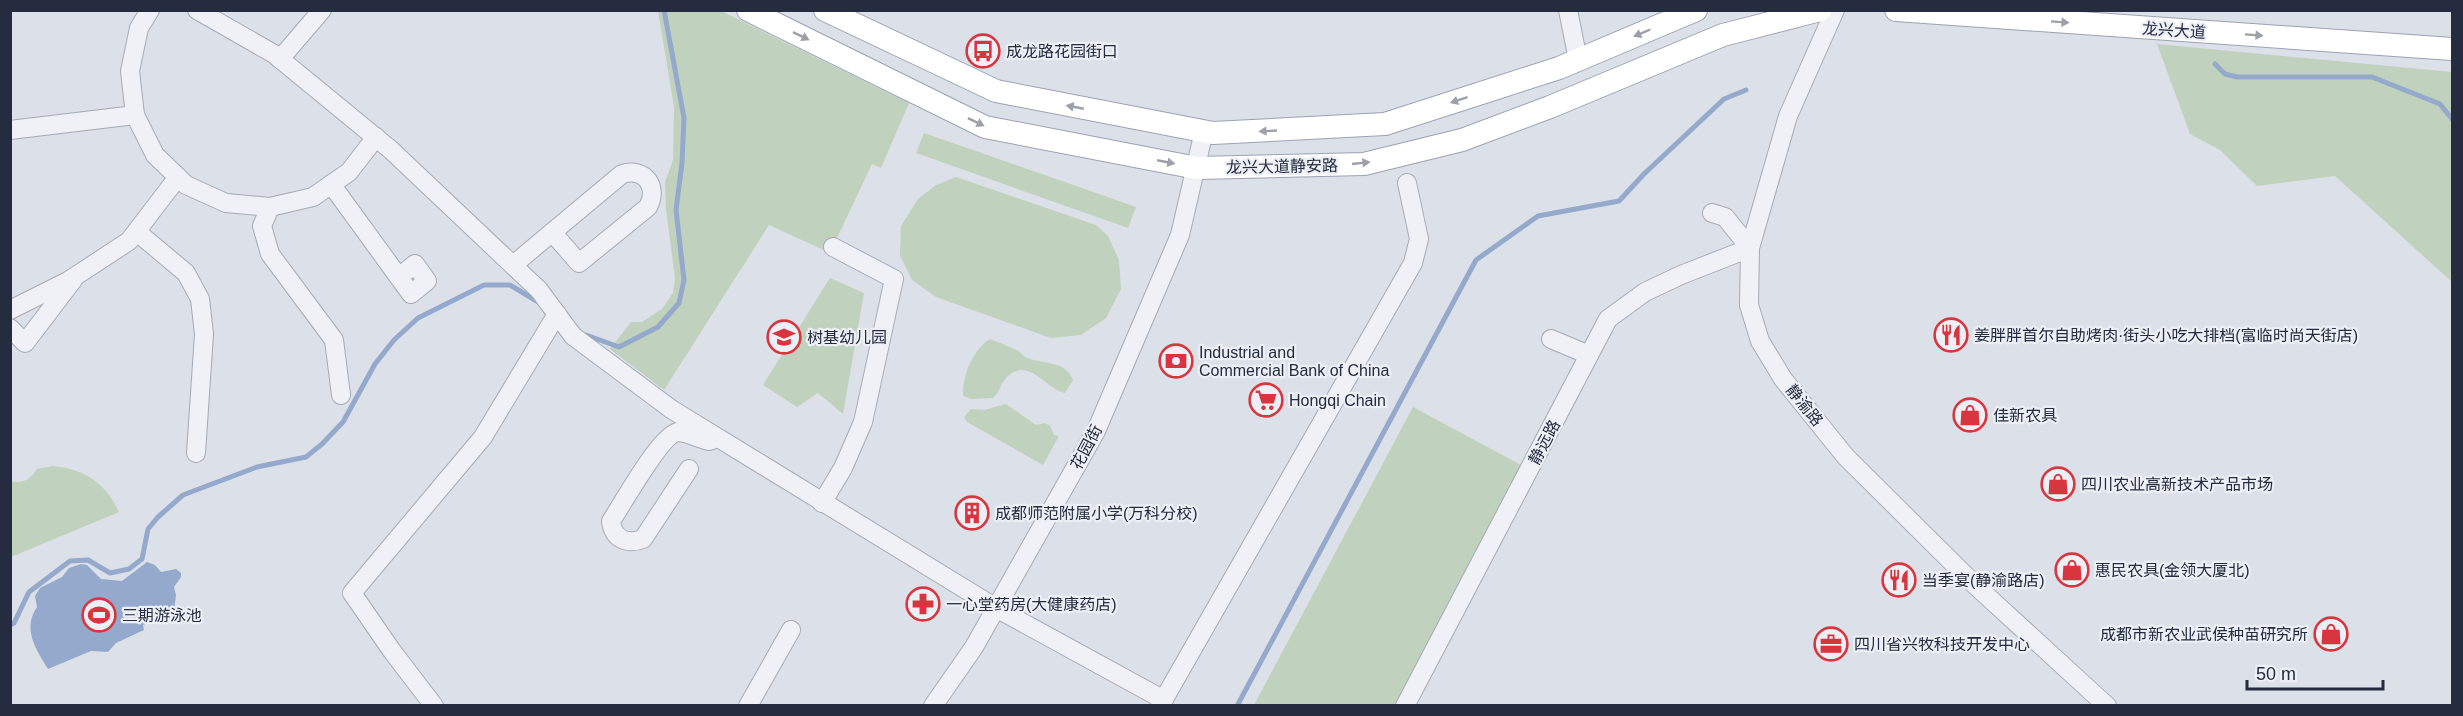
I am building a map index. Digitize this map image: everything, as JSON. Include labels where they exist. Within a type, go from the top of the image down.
[{"type":"main road","name":"龙兴大道静安路","points":[[748,10],[985,127],[1197,168],[1364,164],[1462,140],[1550,107],[1723,35],[1820,10]]},
{"type":"main road","name":"龙兴大道静安路","points":[[825,10],[996,91],[1213,133],[1385,124],[1578,60],[1696,10]]},
{"type":"main road","name":"龙兴大道","points":[[1896,10],[2452,49]]},
{"type":"street","points":[[150,10],[139,28],[130,71],[135,115],[154,154],[186,185],[226,203],[270,207],[312,197],[349,172],[376,137]]},
{"type":"street","points":[[197,10],[280,59],[376,137],[539,290],[573,336],[671,409],[996,609],[1162,703],[1413,263],[1419,239],[1407,183]]},
{"type":"street","points":[[1568,10],[1578,60]]},
{"type":"street","name":"静渝路","points":[[1835,10],[1788,116],[1750,248],[1749,305],[1760,341],[1784,379],[1846,457],[1976,586],[2107,705]]},
{"type":"street","points":[[280,59],[311,14]]},
{"type":"street","points":[[10,130],[135,115]]},
{"type":"street","name":"花园街","points":[[933,705],[974,647],[1096,431],[1180,235],[1204,131]]},
{"type":"street","points":[[513,266],[552,232],[622,174],[631,171],[644,176],[652,188],[653,198],[648,207],[579,263],[552,232]]},
{"type":"street","points":[[10,310],[77,275],[129,241],[178,177]]},
{"type":"street","points":[[331,184],[399,278]]},
{"type":"street","points":[[270,207],[262,226],[270,254],[334,340],[341,395]]},
{"type":"street","points":[[1712,213],[1725,217],[1750,248]]},
{"type":"street","points":[[137,232],[186,273],[200,299],[204,334],[196,453]]},
{"type":"street","points":[[822,503],[843,468],[863,422],[894,279],[833,247]]},
{"type":"street","name":"静远路","points":[[1405,705],[1608,319],[1645,292],[1750,248]]},
{"type":"street","points":[[10,328],[25,343],[77,275]]},
{"type":"street","points":[[434,705],[386,643],[352,593],[483,437],[556,314]]},
{"type":"street","points":[[1551,339],[1590,355]]},
{"type":"street","points":[[689,469],[643,539],[633,543],[621,539],[612,529],[611,521],[658,448],[671,434],[680,432],[709,441],[716,437]]},
{"type":"street","points":[[748,705],[791,630]]},
{"type":"green space","points":[[658,11],[721,11],[909,103],[881,168],[872,164],[830,253],[769,225],[664,390],[610,349],[631,322],[642,322],[662,309],[673,293],[675,278],[666,210],[665,182],[673,160],[674,107]]},
{"type":"green space","points":[[2157,44],[2452,72],[2452,282],[2335,176],[2257,186],[2220,150],[2190,134]]},
{"type":"green space","points":[[924,133],[1136,207],[1128,228],[916,153]]},
{"type":"green space","points":[[956,177],[1096,225],[1108,236],[1119,260],[1121,289],[1106,318],[1081,335],[1051,338],[936,297],[912,280],[900,255],[901,226],[918,199],[936,185]]},
{"type":"green space","points":[[830,278],[864,293],[843,414],[818,393],[797,407],[763,385]]},
{"type":"green space","points":[[990,339],[1017,350],[1026,357],[1060,366],[1073,380],[1065,393],[1058,391],[1031,372],[1017,371],[1006,377],[993,398],[971,399],[963,396],[964,380],[970,364],[978,349]]},
{"type":"green space","points":[[1006,404],[1036,425],[1045,423],[1050,426],[1054,435],[1059,436],[1043,465],[967,422],[964,417],[971,409],[984,410]]},
{"type":"green space","points":[[1413,407],[1521,465],[1395,705],[1254,705]]},
{"type":"green space","points":[[53,466],[75,470],[93,479],[108,493],[119,512],[11,557],[11,481],[23,481],[32,476],[37,469]]},
{"type":"water","name":"三期游泳池","points":[[147,562],[155,565],[161,572],[176,569],[181,573],[174,587],[176,595],[174,610],[143,625],[144,630],[116,643],[108,652],[91,651],[48,669],[35,646],[31,631],[33,615],[37,607],[35,596],[40,588],[62,577],[69,568],[81,564],[87,565],[101,579],[122,581]]},
{"type":"waterway","points":[[586,335],[619,347],[658,327],[679,303],[684,280],[676,210],[682,163],[684,118],[664,10]]},
{"type":"waterway","points":[[2215,64],[2225,74],[2237,77],[2372,77],[2440,104],[2452,119]]},
{"type":"waterway","points":[[1237,706],[1476,260],[1538,216],[1619,201],[1644,174],[1724,99],[1746,90]]},
{"type":"waterway","points":[[10,625],[14,623],[29,592],[70,561],[88,560],[110,573],[129,569],[142,559],[148,529],[183,495],[257,467],[306,457],[343,422],[375,364],[394,340],[418,318],[484,285],[510,285],[540,303]]},
{"type":"place","name":"成龙路花园街口","points":[[983,51]]},
{"type":"place","name":"姜胖胖首尔自助烤肉·街头小吃大排档(富临时尚天街店)","points":[[1951,335]]},
{"type":"place","name":"树基幼儿园","points":[[784,337]]},
{"type":"place","name":"Industrial and Commercial Bank of China","points":[[1176,361]]},
{"type":"place","name":"Hongqi Chain","points":[[1266,400]]},
{"type":"place","name":"佳新农具","points":[[1970,415]]},
{"type":"place","name":"四川农业高新技术产品市场","points":[[2058,484]]},
{"type":"place","name":"成都师范附属小学(万科分校)","points":[[972,513]]},
{"type":"place","name":"惠民农具(金领大厦北)","points":[[2072,570]]},
{"type":"place","name":"当季宴(静渝路店)","points":[[1899,580]]},
{"type":"place","name":"一心堂药房(大健康药店)","points":[[923,604]]},
{"type":"place","name":"三期游泳池","points":[[99,615]]},
{"type":"place","name":"成都市新农业武侯种苗研究所","points":[[2331,634]]},
{"type":"place","name":"四川省兴牧科技开发中心","points":[[1831,644]]}]
